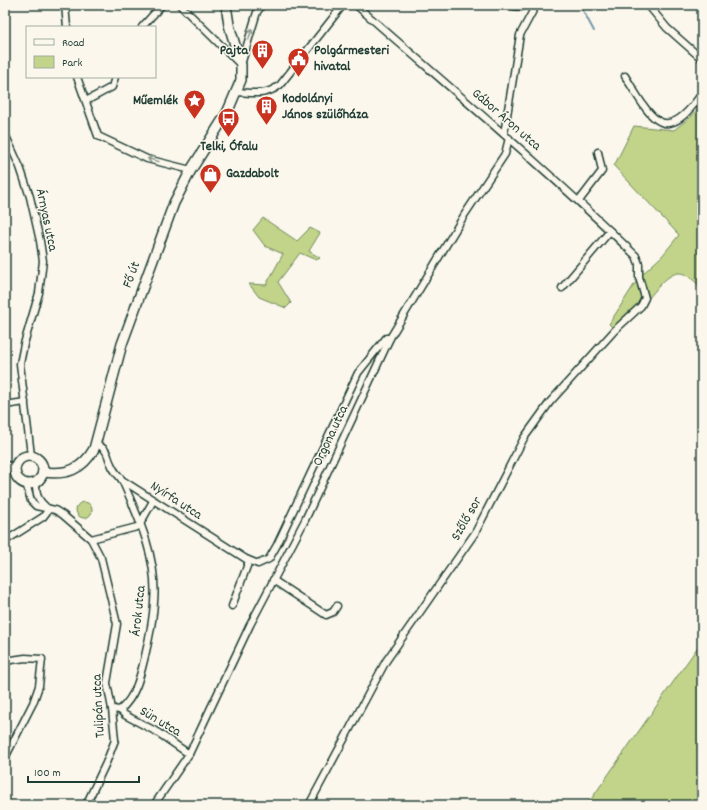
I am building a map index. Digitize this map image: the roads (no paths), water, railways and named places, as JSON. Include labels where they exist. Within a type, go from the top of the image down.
[{"type":"main road","name":"Fő út","points":[[43,472],[55,474],[68,472],[79,468],[88,458],[95,443],[129,321],[174,203],[191,170],[228,113],[237,92],[241,80],[241,65],[228,20],[226,5]]},
{"type":"main road","points":[[31,455],[40,461],[43,472],[31,483],[17,476],[15,468],[20,459],[31,455]]},
{"type":"main road","points":[[5,466],[15,468]]},
{"type":"street","points":[[65,5],[67,26]]},
{"type":"street","points":[[143,26],[162,5]]},
{"type":"street","points":[[180,5],[241,65]]},
{"type":"street","name":"Fő út","points":[[241,65],[257,12],[262,5]]},
{"type":"street","points":[[237,92],[263,94],[272,91],[280,85],[344,5]]},
{"type":"street","name":"Gábor Áron utca","points":[[356,5],[507,136],[579,201],[636,256]]},
{"type":"street","points":[[508,5],[520,7],[529,5]]},
{"type":"street","name":"Orgona utca","points":[[154,805],[189,754],[272,580],[304,520],[390,338],[465,214],[505,154],[520,35],[536,5]]},
{"type":"street","points":[[648,5],[667,28],[702,58]]},
{"type":"street","points":[[625,76],[650,114],[660,122],[672,123],[682,119],[702,93]]},
{"type":"street","points":[[77,78],[98,136],[147,159],[191,170]]},
{"type":"street","points":[[86,101],[112,87],[115,78]]},
{"type":"street","name":"Árnyas utca","points":[[6,138],[20,167],[30,197],[40,242],[42,261],[39,293],[24,344],[20,364],[31,455]]},
{"type":"street","points":[[579,201],[602,171],[598,152]]},
{"type":"street","points":[[562,288],[610,231]]},
{"type":"street","name":"Szőlő sor","points":[[309,805],[386,661],[475,533],[524,438],[550,402],[615,330],[641,306],[645,298],[638,277],[639,264],[636,256]]},
{"type":"street","name":"Nyírfa utca","points":[[95,443],[104,447],[108,454],[111,466],[122,480],[249,561],[258,564],[269,558],[277,545],[358,373],[386,338],[390,338]]},
{"type":"street","points":[[5,405],[25,402]]},
{"type":"street","name":"Árok utca","points":[[120,710],[129,702],[139,682],[150,634],[155,601],[154,580],[150,554],[140,524],[122,480]]},
{"type":"street","name":"Tulipán utca","points":[[31,483],[30,501],[36,506],[49,509],[63,515],[91,538],[102,558],[117,624],[107,683],[112,709],[114,740],[106,763],[86,805]]},
{"type":"street","name":"Tulipán utca","points":[[31,483],[39,501],[49,509]]},
{"type":"street","points":[[91,538],[132,528],[140,524],[153,501]]},
{"type":"street","points":[[5,541],[43,517],[49,509]]},
{"type":"street","points":[[232,606],[249,561]]},
{"type":"street","points":[[272,580],[326,616],[333,612],[337,606]]},
{"type":"street","points":[[5,661],[24,658],[42,659],[40,686],[5,758]]},
{"type":"street","points":[[112,709],[120,710]]},
{"type":"street","name":"Sün utca","points":[[120,710],[125,715],[157,732],[189,754]]},
{"type":"waterway","points":[[580,5],[594,31]]},
{"type":"place","name":"Pajta","points":[[263,70]]},
{"type":"place","name":"Polgármesteri hivatal","points":[[299,78]]},
{"type":"place","name":"Műemlék","points":[[194,120]]},
{"type":"place","name":"Kodolányi János szülőháza","points":[[266,126]]},
{"type":"place","name":"Telki, Ófalu","points":[[229,138]]},
{"type":"place","name":"Gazdabolt","points":[[211,194]]}]
